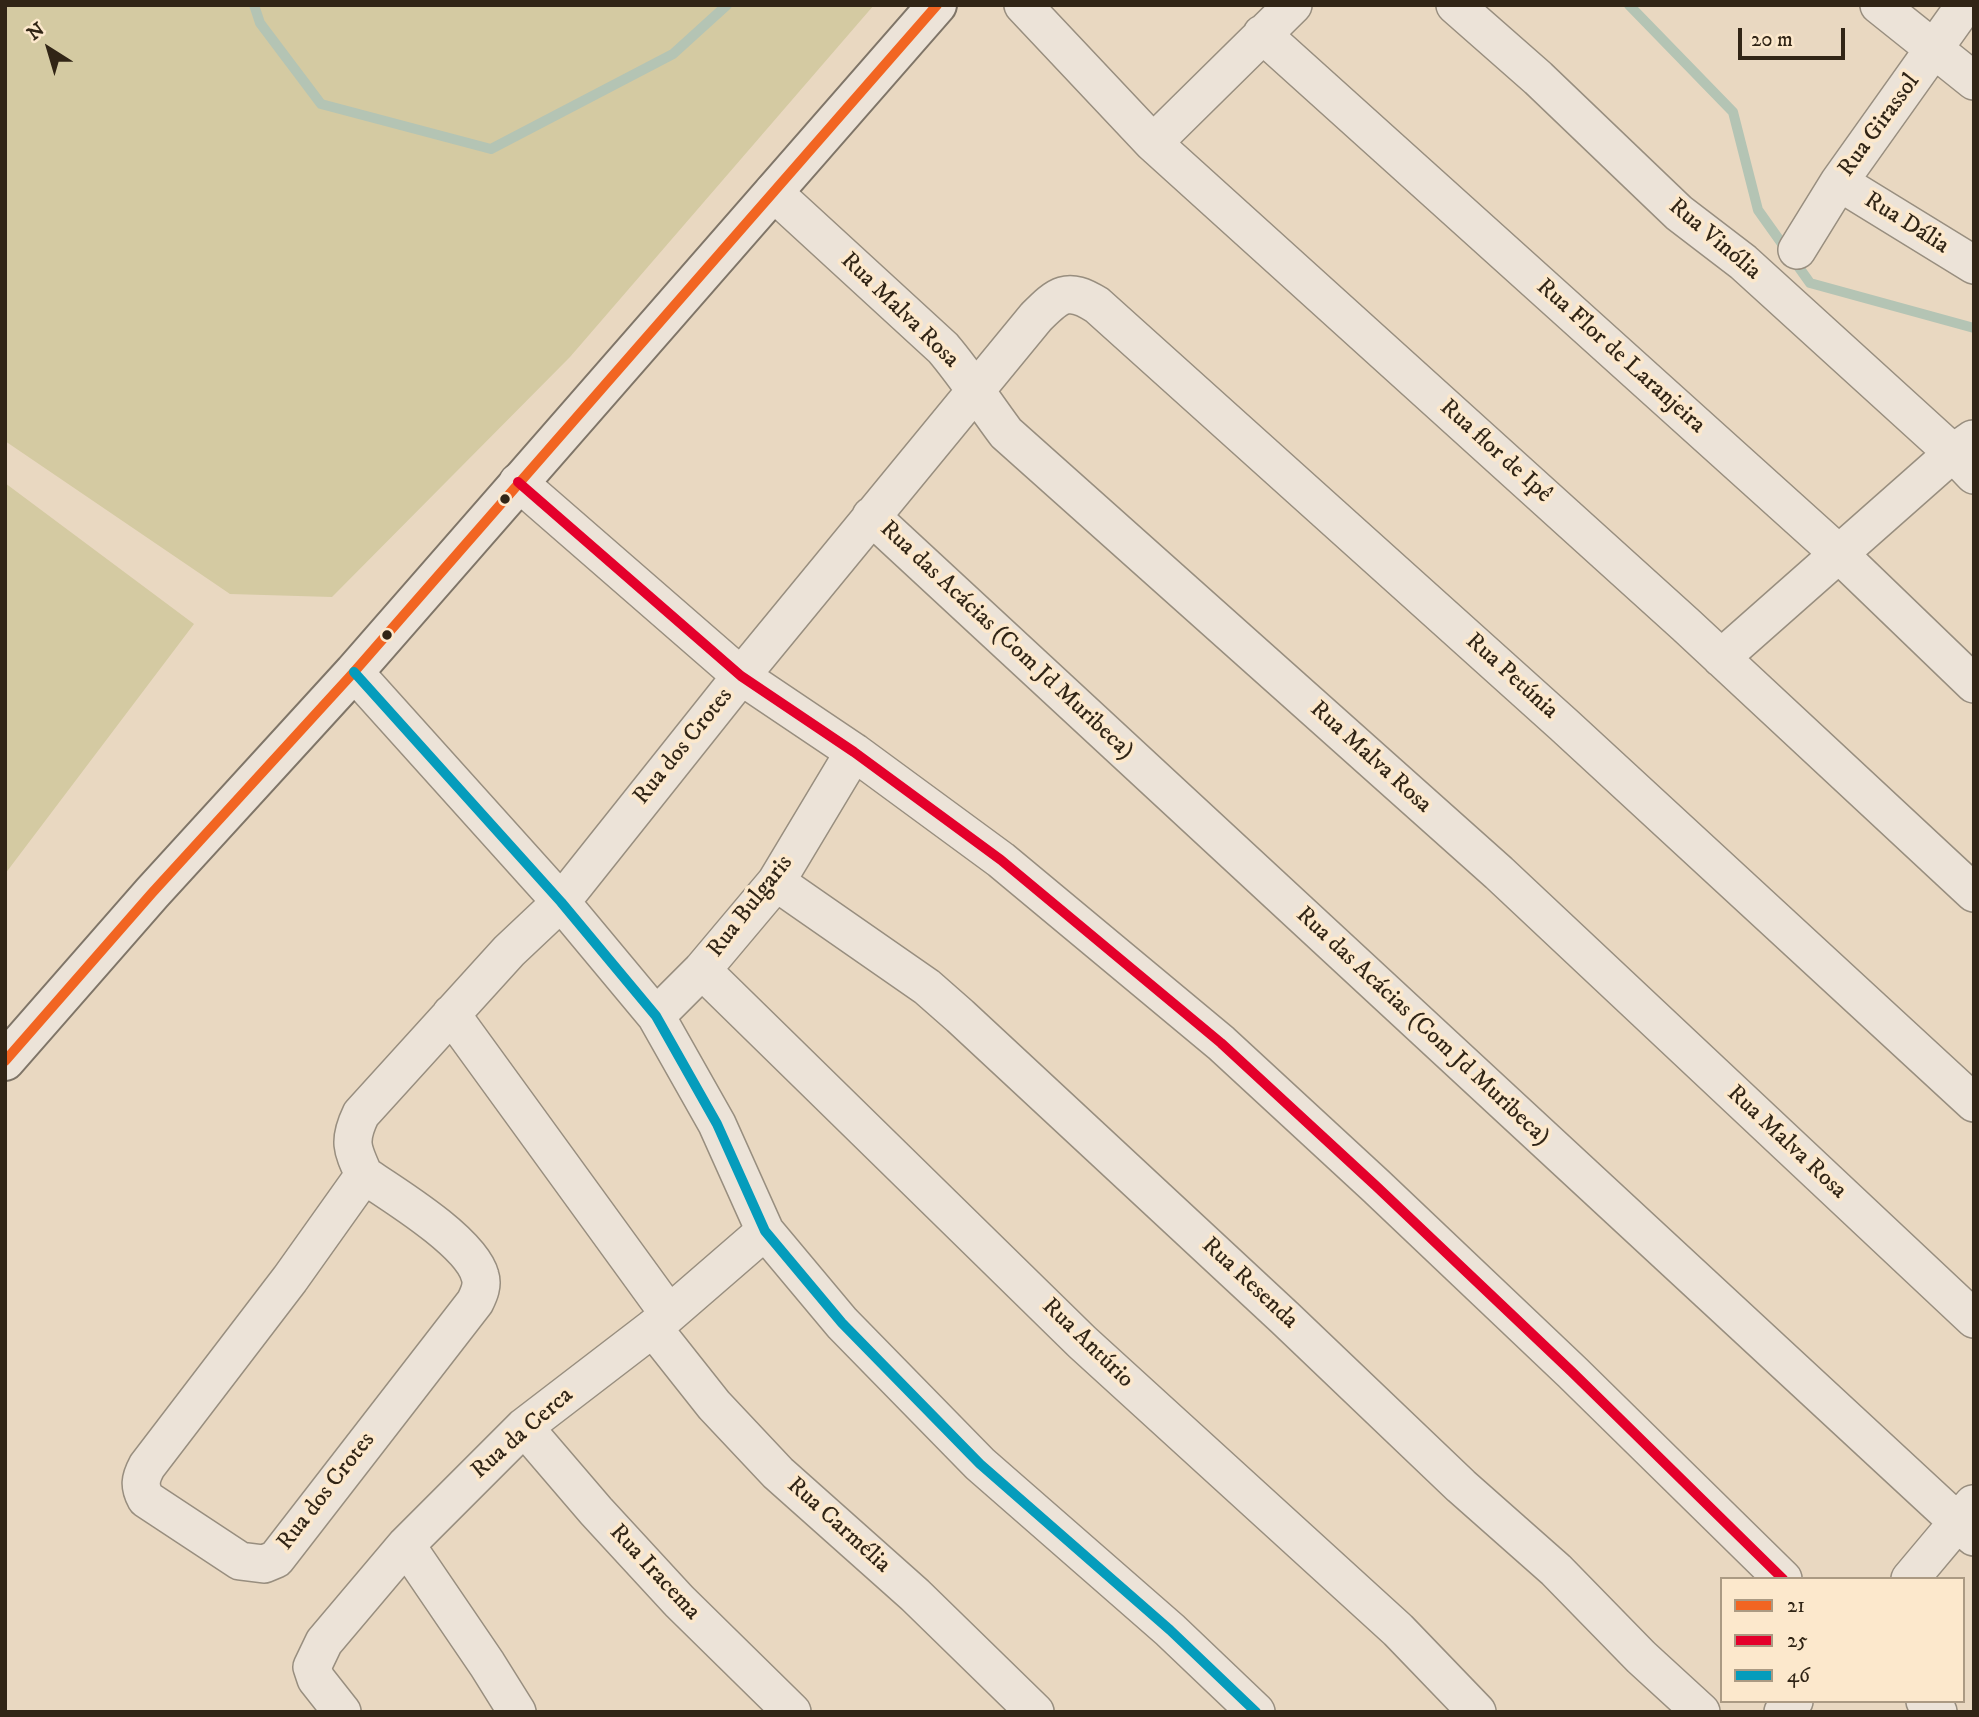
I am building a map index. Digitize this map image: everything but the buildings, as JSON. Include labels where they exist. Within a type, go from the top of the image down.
[{"type":"main road","points":[[5,1061],[152,893],[354,671],[937,5]]},
{"type":"street","name":"Rua flor de Ipê","points":[[1023,5],[1153,143],[1721,658],[1974,893]]},
{"type":"street","points":[[1153,143],[1293,5]]},
{"type":"street","name":"Rua Vinólia","points":[[1455,5],[1538,78],[1679,213],[1743,262],[1967,455]]},
{"type":"street","points":[[1879,5],[1974,80]]},
{"type":"street","name":"Rua Girassol","points":[[1797,250],[1839,182],[1935,51],[1965,5]]},
{"type":"street","name":"Rua Flor de Laranjeira","points":[[1262,34],[1838,553],[1974,684]]},
{"type":"street","name":"Rua Dália","points":[[1839,182],[1974,265]]},
{"type":"street","name":"Rua Malva Rosa","points":[[773,192],[943,348],[964,372],[975,392],[1006,433],[1499,873],[1974,1320]]},
{"type":"street","name":"Rua Petúnia","points":[[1036,317],[1055,298],[1069,294],[1084,297],[1097,305],[1564,725],[1974,1102]]},
{"type":"street","name":"Rua dos Crotes","points":[[364,1175],[290,1279],[147,1466],[141,1478],[140,1489],[146,1500],[240,1561],[264,1564],[275,1559],[475,1302],[481,1290],[481,1277],[474,1262],[460,1246],[407,1204],[364,1175],[353,1150],[352,1132],[361,1114],[509,951],[561,902],[741,676],[1036,317]]},
{"type":"street","points":[[1721,658],[1838,553],[1967,455]]},
{"type":"street","points":[[518,482],[741,676],[854,752],[1002,860],[1220,1043],[1572,1372],[1781,1577]]},
{"type":"street","name":"Rua das Acácias (Com Jd Muribeca)","points":[[871,516],[1969,1521]]},
{"type":"street","points":[[354,671],[561,902],[656,1016],[717,1124],[765,1230],[842,1323],[980,1464],[1170,1630],[1256,1712]]},
{"type":"street","name":"Rua Bulgaris","points":[[656,1016],[702,970],[776,882],[854,752]]},
{"type":"street","name":"Rua Resenda","points":[[776,882],[927,987],[960,1016],[1286,1318],[1461,1486],[1556,1570],[1641,1657],[1700,1712]]},
{"type":"street","name":"Rua Antúrio","points":[[702,970],[1082,1342],[1398,1630],[1477,1712]]},
{"type":"street","name":"Rua Carmélia","points":[[451,1014],[661,1321],[714,1405],[778,1473],[915,1595],[1035,1712]]},
{"type":"street","name":"Rua da Cerca","points":[[342,1712],[316,1679],[312,1667],[324,1642],[406,1545],[524,1427],[661,1321],[765,1230]]},
{"type":"street","name":"Rua Iracema","points":[[524,1427],[596,1511],[679,1601],[792,1712]]},
{"type":"street","points":[[1912,1577],[1969,1521]]},
{"type":"street","points":[[406,1545],[517,1712]]},
{"type":"shaded area","points":[[5,5],[874,5],[570,357],[332,597],[230,594],[5,441]]},
{"type":"shaded area","points":[[5,483],[194,624],[5,874]]},
{"type":"waterway","points":[[254,5],[260,23],[321,104],[491,149],[673,54],[727,5]]},
{"type":"waterway","points":[[1629,5],[1733,112],[1758,210],[1810,283],[1974,328]]},
{"type":"transit line","name":"21","points":[[5,1061],[152,893],[354,672],[937,5]]},
{"type":"transit line","name":"25","points":[[518,482],[741,676],[854,752],[1001,860],[1221,1043],[1572,1372],[1781,1577]]},
{"type":"transit line","name":"46","points":[[354,672],[561,902],[656,1016],[717,1124],[765,1231],[842,1323],[980,1464],[1170,1630],[1256,1712]]}]
